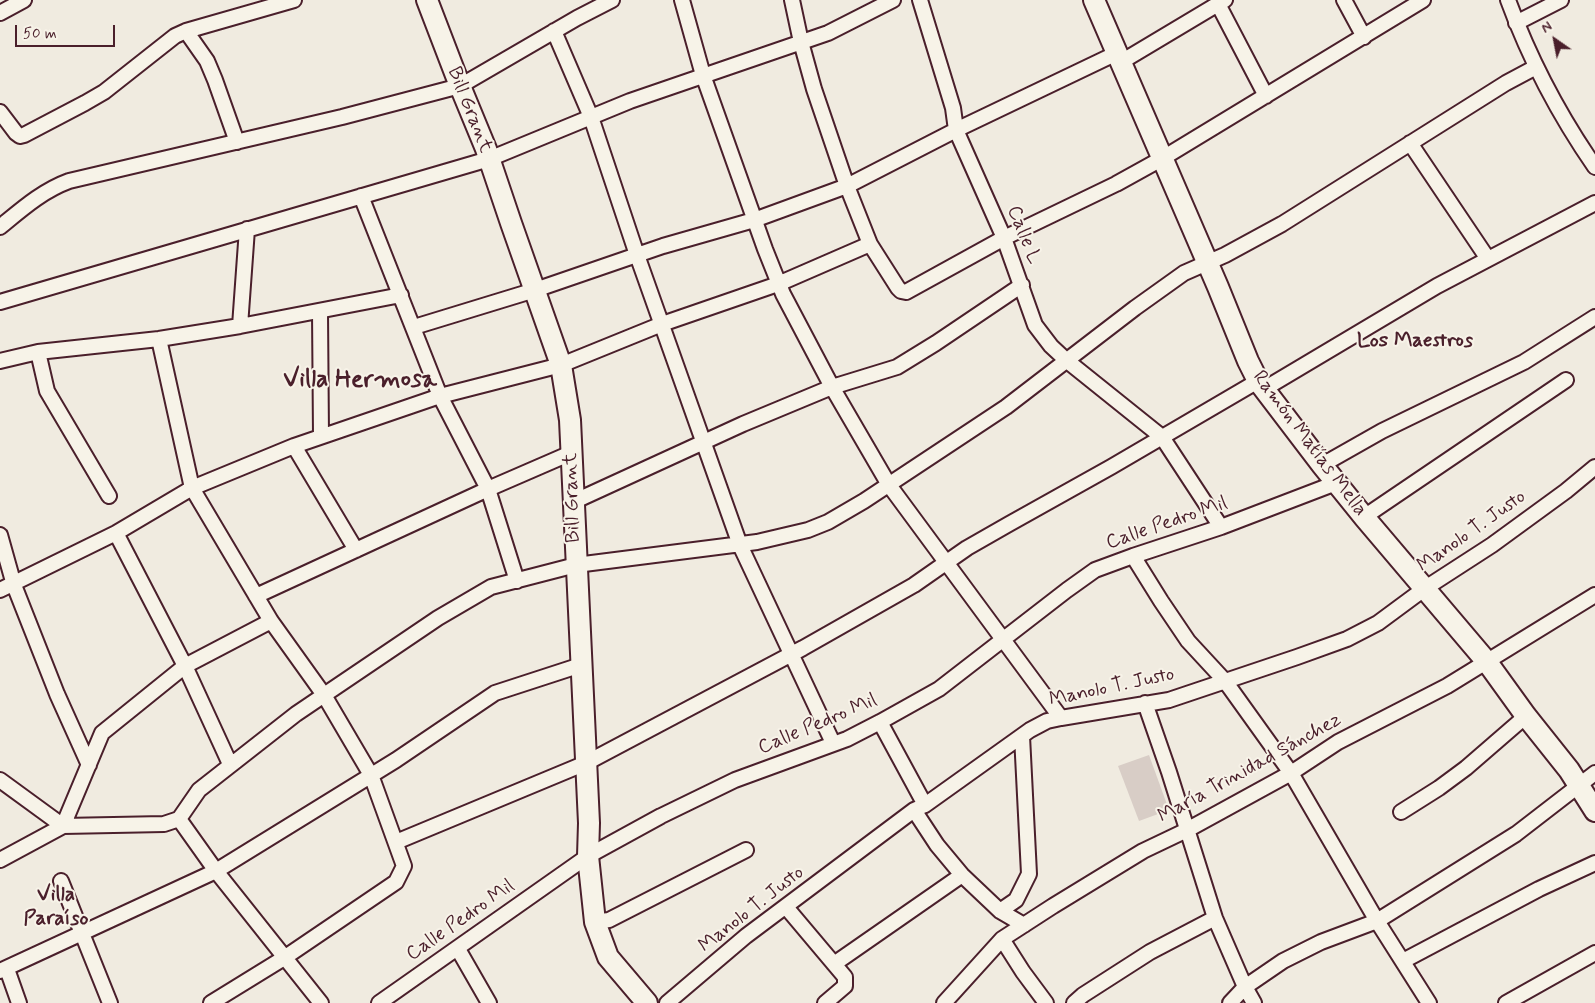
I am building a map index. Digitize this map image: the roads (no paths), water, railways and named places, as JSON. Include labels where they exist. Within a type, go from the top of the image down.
[{"type":"street","points":[[0,13],[24,0]]},
{"type":"street","points":[[0,112],[16,133],[20,136],[24,135],[104,92],[175,36],[186,31],[294,0]]},
{"type":"street","name":"Bill Grant","points":[[427,0],[489,159],[561,365],[570,420],[589,823],[588,856],[595,922],[608,957],[647,1003]]},
{"type":"street","points":[[0,227],[43,192],[69,181],[342,117],[460,86],[554,31],[612,0]]},
{"type":"street","points":[[682,0],[703,75],[778,284],[832,387],[889,484],[1061,718]]},
{"type":"street","points":[[792,0],[801,42],[817,98],[847,186],[870,244],[898,288],[906,292],[1004,238],[1116,184],[1163,158],[1423,0]]},
{"type":"street","points":[[0,302],[489,159],[630,101],[843,26],[893,0]]},
{"type":"street","name":"Calle L","points":[[920,0],[950,99],[956,130],[1004,238],[1035,325],[1051,346],[1066,360],[1162,437],[1221,527]]},
{"type":"street","name":"Ramón Matías Mella","points":[[1094,0],[1208,262],[1248,361],[1261,385],[1336,483],[1487,662],[1526,716],[1569,770],[1595,812]]},
{"type":"street","points":[[1344,0],[1364,37]]},
{"type":"street","points":[[1508,0],[1516,23],[1556,106],[1595,167]]},
{"type":"street","points":[[1516,23],[1561,0]]},
{"type":"street","points":[[414,327],[534,290],[663,246],[754,220],[847,186],[956,130],[1119,58],[1221,2],[1266,96]]},
{"type":"street","points":[[186,31],[207,61],[221,92],[237,142]]},
{"type":"street","points":[[554,31],[591,117],[637,255],[740,545],[833,743]]},
{"type":"street","points":[[0,860],[63,826],[164,824],[179,818],[199,790],[296,714],[438,618],[491,587],[576,565],[740,545],[808,530],[828,522],[864,502],[1006,406],[1184,273],[1225,256],[1282,224],[1506,83],[1536,67]]},
{"type":"street","points":[[1410,143],[1488,259]]},
{"type":"street","points":[[360,196],[440,396],[488,489],[517,580]]},
{"type":"street","points":[[396,842],[586,763],[914,585],[1009,524],[1162,437],[1261,385],[1437,286],[1595,203]]},
{"type":"street","points":[[240,326],[247,229]]},
{"type":"street","points":[[0,590],[14,585],[116,533],[192,488],[294,446],[440,396],[561,365],[662,324],[778,284],[870,244]]},
{"type":"street","points":[[573,502],[703,442],[832,387],[897,366],[936,343],[1022,285]]},
{"type":"street","points":[[0,361],[38,352],[159,339],[240,326],[401,295]]},
{"type":"street","points":[[320,312],[321,436]]},
{"type":"street","points":[[1322,465],[1382,432],[1524,362],[1595,317]]},
{"type":"street","points":[[159,339],[192,488],[270,621],[324,695],[372,776],[404,866],[396,882],[284,958],[210,1003]]},
{"type":"street","points":[[38,352],[46,391],[109,496]]},
{"type":"street","points":[[1364,517],[1566,380]]},
{"type":"street","points":[[294,446],[356,550]]},
{"type":"street","points":[[256,596],[488,489],[571,453]]},
{"type":"street","name":"Manolo T. Justo","points":[[667,1003],[746,936],[919,808],[1022,736],[1046,722],[1169,700],[1347,639],[1378,623],[1424,589],[1492,545],[1566,491],[1595,467]]},
{"type":"street","name":"Calle Pedro Mil","points":[[379,1003],[588,856],[661,816],[735,780],[848,738],[939,689],[1095,570],[1221,527],[1336,483]]},
{"type":"street","points":[[116,533],[186,666],[230,764]]},
{"type":"street","points":[[0,535],[14,585],[57,694],[89,765]]},
{"type":"street","points":[[1133,556],[1188,641],[1225,681],[1291,774],[1376,921],[1429,1003]]},
{"type":"street","name":"María Trinidad Sánchez","points":[[944,1003],[1002,939],[1024,925],[1143,851],[1187,830],[1291,774],[1338,742],[1447,686],[1595,594]]},
{"type":"street","points":[[63,826],[102,733],[186,666],[270,621]]},
{"type":"street","points":[[19,1003],[4,970],[216,871],[372,776],[495,693],[581,665]]},
{"type":"street","points":[[1145,703],[1215,918],[1245,987],[1254,1003]]},
{"type":"street","points":[[1401,812],[1466,768],[1526,716]]},
{"type":"street","points":[[880,722],[937,845],[962,875],[1000,911],[1024,925]]},
{"type":"street","points":[[1000,911],[1016,900],[1024,888],[1028,874],[1022,736]]},
{"type":"street","points":[[1230,1003],[1245,987],[1291,957],[1321,942],[1376,921],[1516,834],[1595,773]]},
{"type":"street","points":[[0,780],[63,826]]},
{"type":"street","points":[[179,818],[216,871],[321,1003]]},
{"type":"street","points":[[595,922],[609,920],[746,850]]},
{"type":"street","points":[[1403,962],[1539,889],[1595,863]]},
{"type":"street","points":[[834,964],[962,875]]},
{"type":"street","points":[[61,881],[110,1003]]},
{"type":"street","points":[[786,907],[845,977],[845,986],[825,1003]]},
{"type":"street","points":[[1074,1003],[1083,995],[1150,952],[1215,918]]},
{"type":"street","points":[[1002,939],[1046,1003]]},
{"type":"street","points":[[458,949],[489,1003]]},
{"type":"street","points":[[1506,1003],[1595,953]]},
{"type":"district","name":"Los Maestros","points":[[1415,342]]},
{"type":"district","name":"Villa Hermosa","points":[[360,381]]},
{"type":"district","name":"Villa Paraíso","points":[[56,908]]}]
